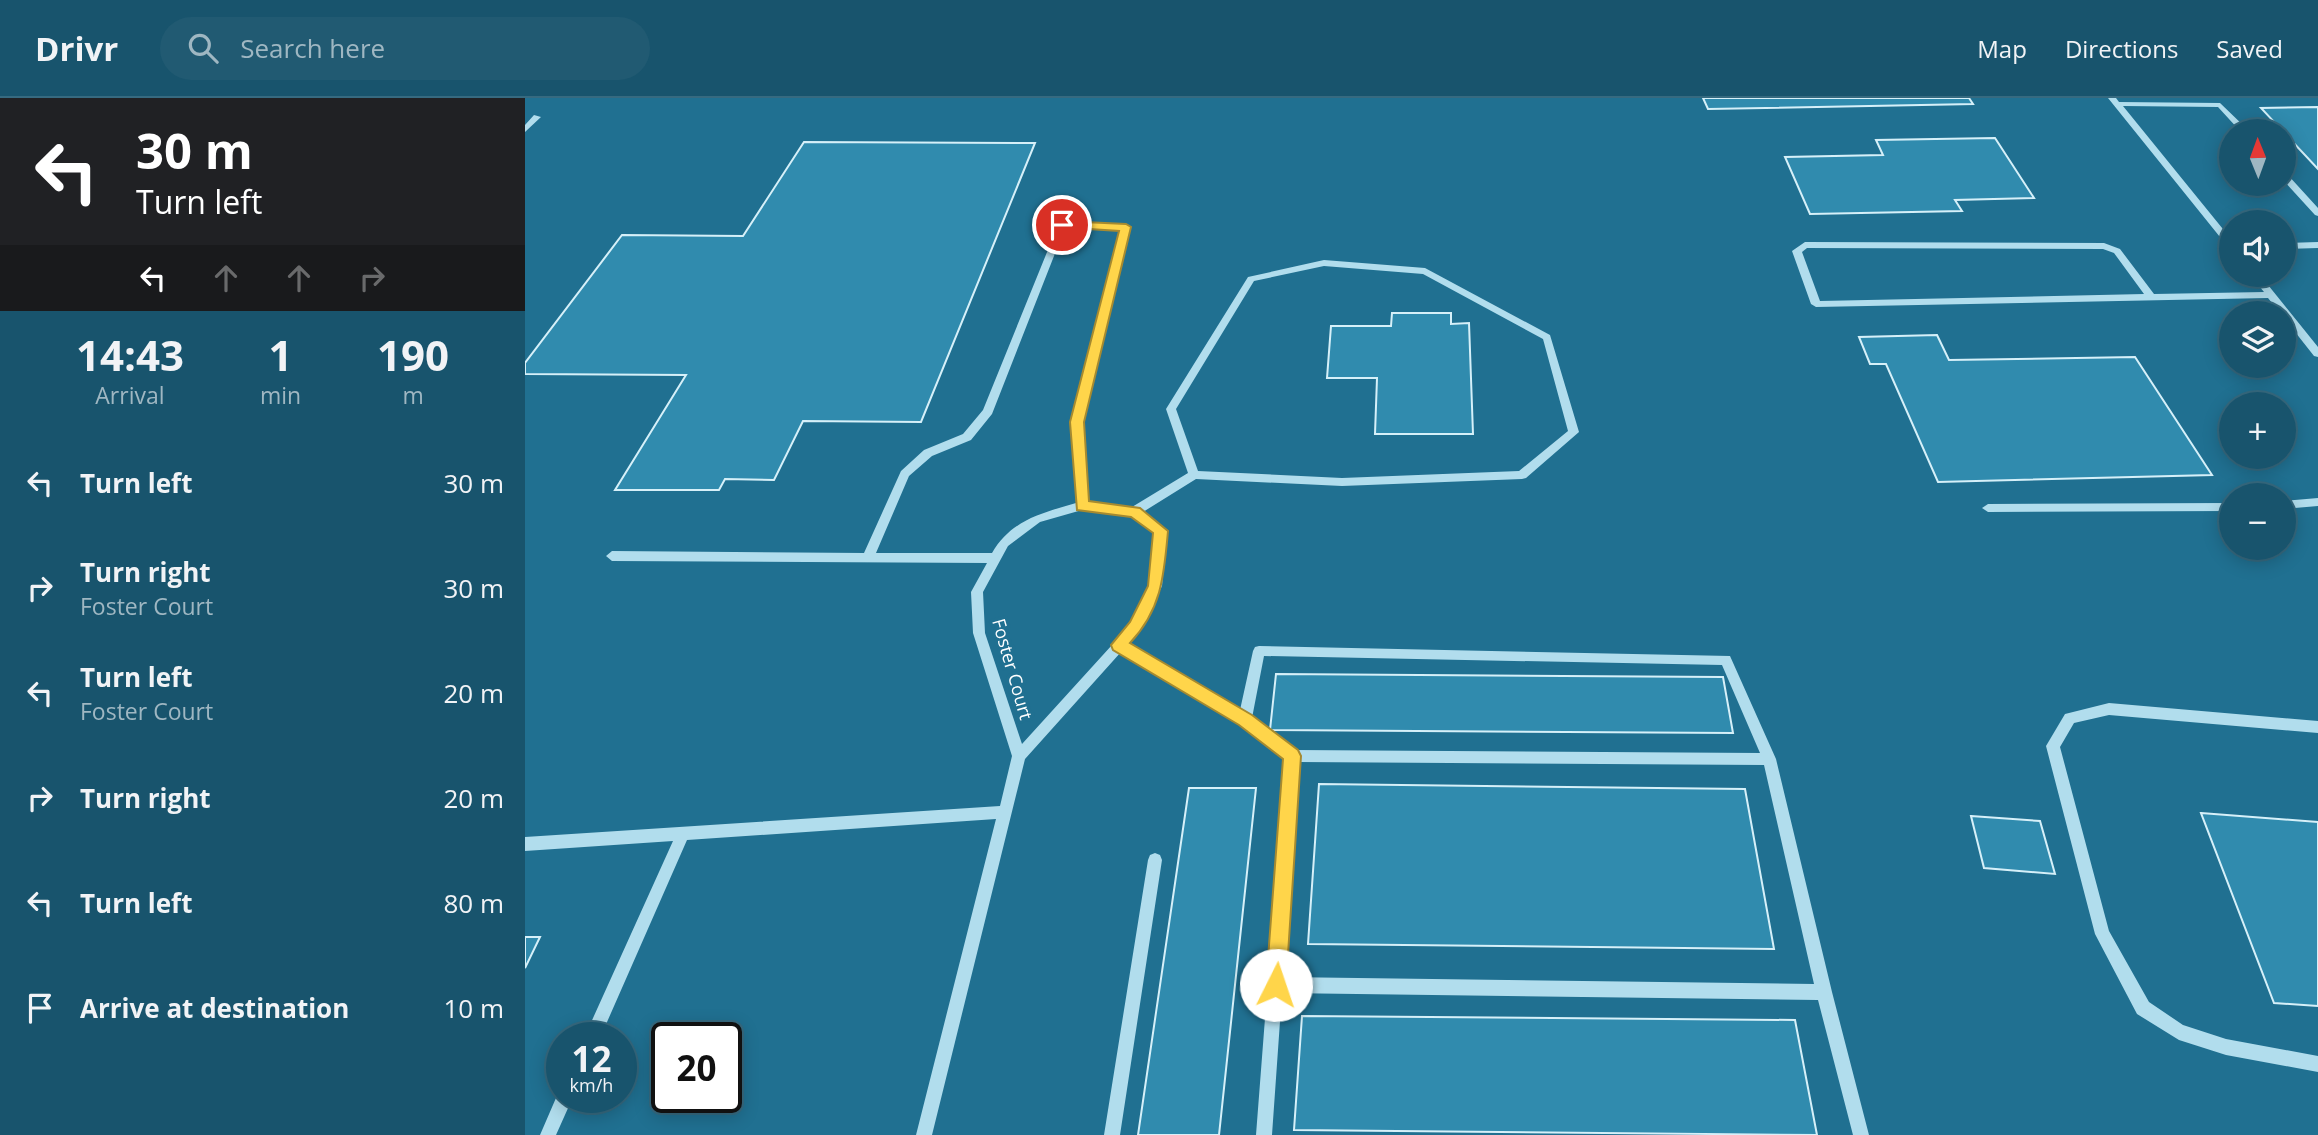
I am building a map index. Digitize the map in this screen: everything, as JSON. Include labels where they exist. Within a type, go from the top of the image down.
[{"type":"street","points":[[2115,101],[2220,105],[2233,119]]},
{"type":"street","points":[[2115,101],[2219,230]]},
{"type":"street","points":[[525,130],[537,117]]},
{"type":"street","points":[[2296,189],[2318,213]]},
{"type":"street","points":[[868,557],[905,474],[928,453],[967,437],[988,411],[1062,225],[1126,227],[1077,422],[1082,506]]},
{"type":"street","points":[[2151,298],[2117,251],[2104,246],[1805,245],[1797,251],[1816,304],[2151,298],[2271,295]]},
{"type":"street","points":[[1134,512],[1193,475],[1342,482],[1522,475],[1574,432],[1547,337],[1425,271],[1324,263],[1251,279],[1171,409],[1193,475]]},
{"type":"street","points":[[2265,287],[2318,354]]},
{"type":"street","points":[[2296,504],[2318,502]]},
{"type":"street","name":"Foster Court","points":[[924,1135],[1019,756],[1136,627],[1156,586],[1161,531],[1134,512],[1082,506],[1036,519],[1004,543],[977,592],[979,633],[1019,756]]},
{"type":"street","points":[[612,556],[996,558]]},
{"type":"street","points":[[1245,720],[1259,651],[1726,660],[1769,759],[1861,1135]]},
{"type":"street","points":[[2318,727],[2109,709],[2070,719],[2053,746],[2102,934],[2143,1008],[2179,1032],[2226,1047],[2318,1064]]},
{"type":"street","points":[[1292,756],[1769,759]]},
{"type":"street","points":[[599,1022],[682,836],[1004,812]]},
{"type":"street","points":[[1112,1135],[1155,860]]},
{"type":"street","points":[[1276,985],[1824,992]]},
{"type":"lane","points":[[2296,246],[2318,245]]},
{"type":"lane","points":[[1988,508],[2219,508]]},
{"type":"lane","points":[[1119,645],[1245,720],[1292,756],[1264,1135]]},
{"type":"lane","points":[[525,844],[682,836]]},
{"type":"lane","points":[[548,1135],[558,1113]]},
{"type":"building","points":[[1703,98],[1969,98],[1973,104],[1708,109]]},
{"type":"building","points":[[2318,107],[2318,169],[2296,145],[2296,119],[2271,119],[2261,108]]},
{"type":"building","points":[[1995,138],[2034,198],[1955,200],[1962,211],[1810,214],[1785,157],[1883,155],[1876,140]]},
{"type":"building","points":[[804,142],[1035,143],[921,422],[803,421],[774,480],[725,479],[719,490],[615,490],[686,375],[525,374],[525,363],[622,235],[743,236]]},
{"type":"building","points":[[1392,313],[1451,313],[1451,324],[1469,323],[1473,434],[1375,434],[1377,378],[1327,378],[1331,326],[1391,326]]},
{"type":"building","points":[[1937,335],[1949,360],[2135,357],[2212,475],[1938,482],[1886,364],[1870,364],[1859,337]]},
{"type":"building","points":[[1276,674],[1723,677],[1733,733],[1270,730]]},
{"type":"building","points":[[1319,784],[1745,789],[1774,949],[1308,944]]},
{"type":"building","points":[[1189,788],[1256,788],[1219,1135],[1138,1135]]},
{"type":"building","points":[[2201,813],[2318,822],[2318,1006],[2274,1003]]},
{"type":"building","points":[[1971,816],[2040,821],[2055,874],[1984,868]]},
{"type":"building","points":[[525,937],[540,937],[525,968]]},
{"type":"building","points":[[1302,1016],[1795,1020],[1817,1135],[1294,1130]]},
{"type":"route","points":[[1062,225],[1126,227],[1077,422],[1082,506],[1134,512],[1161,531],[1156,586],[1136,627],[1119,645],[1245,720],[1292,756],[1276,985]]}]
